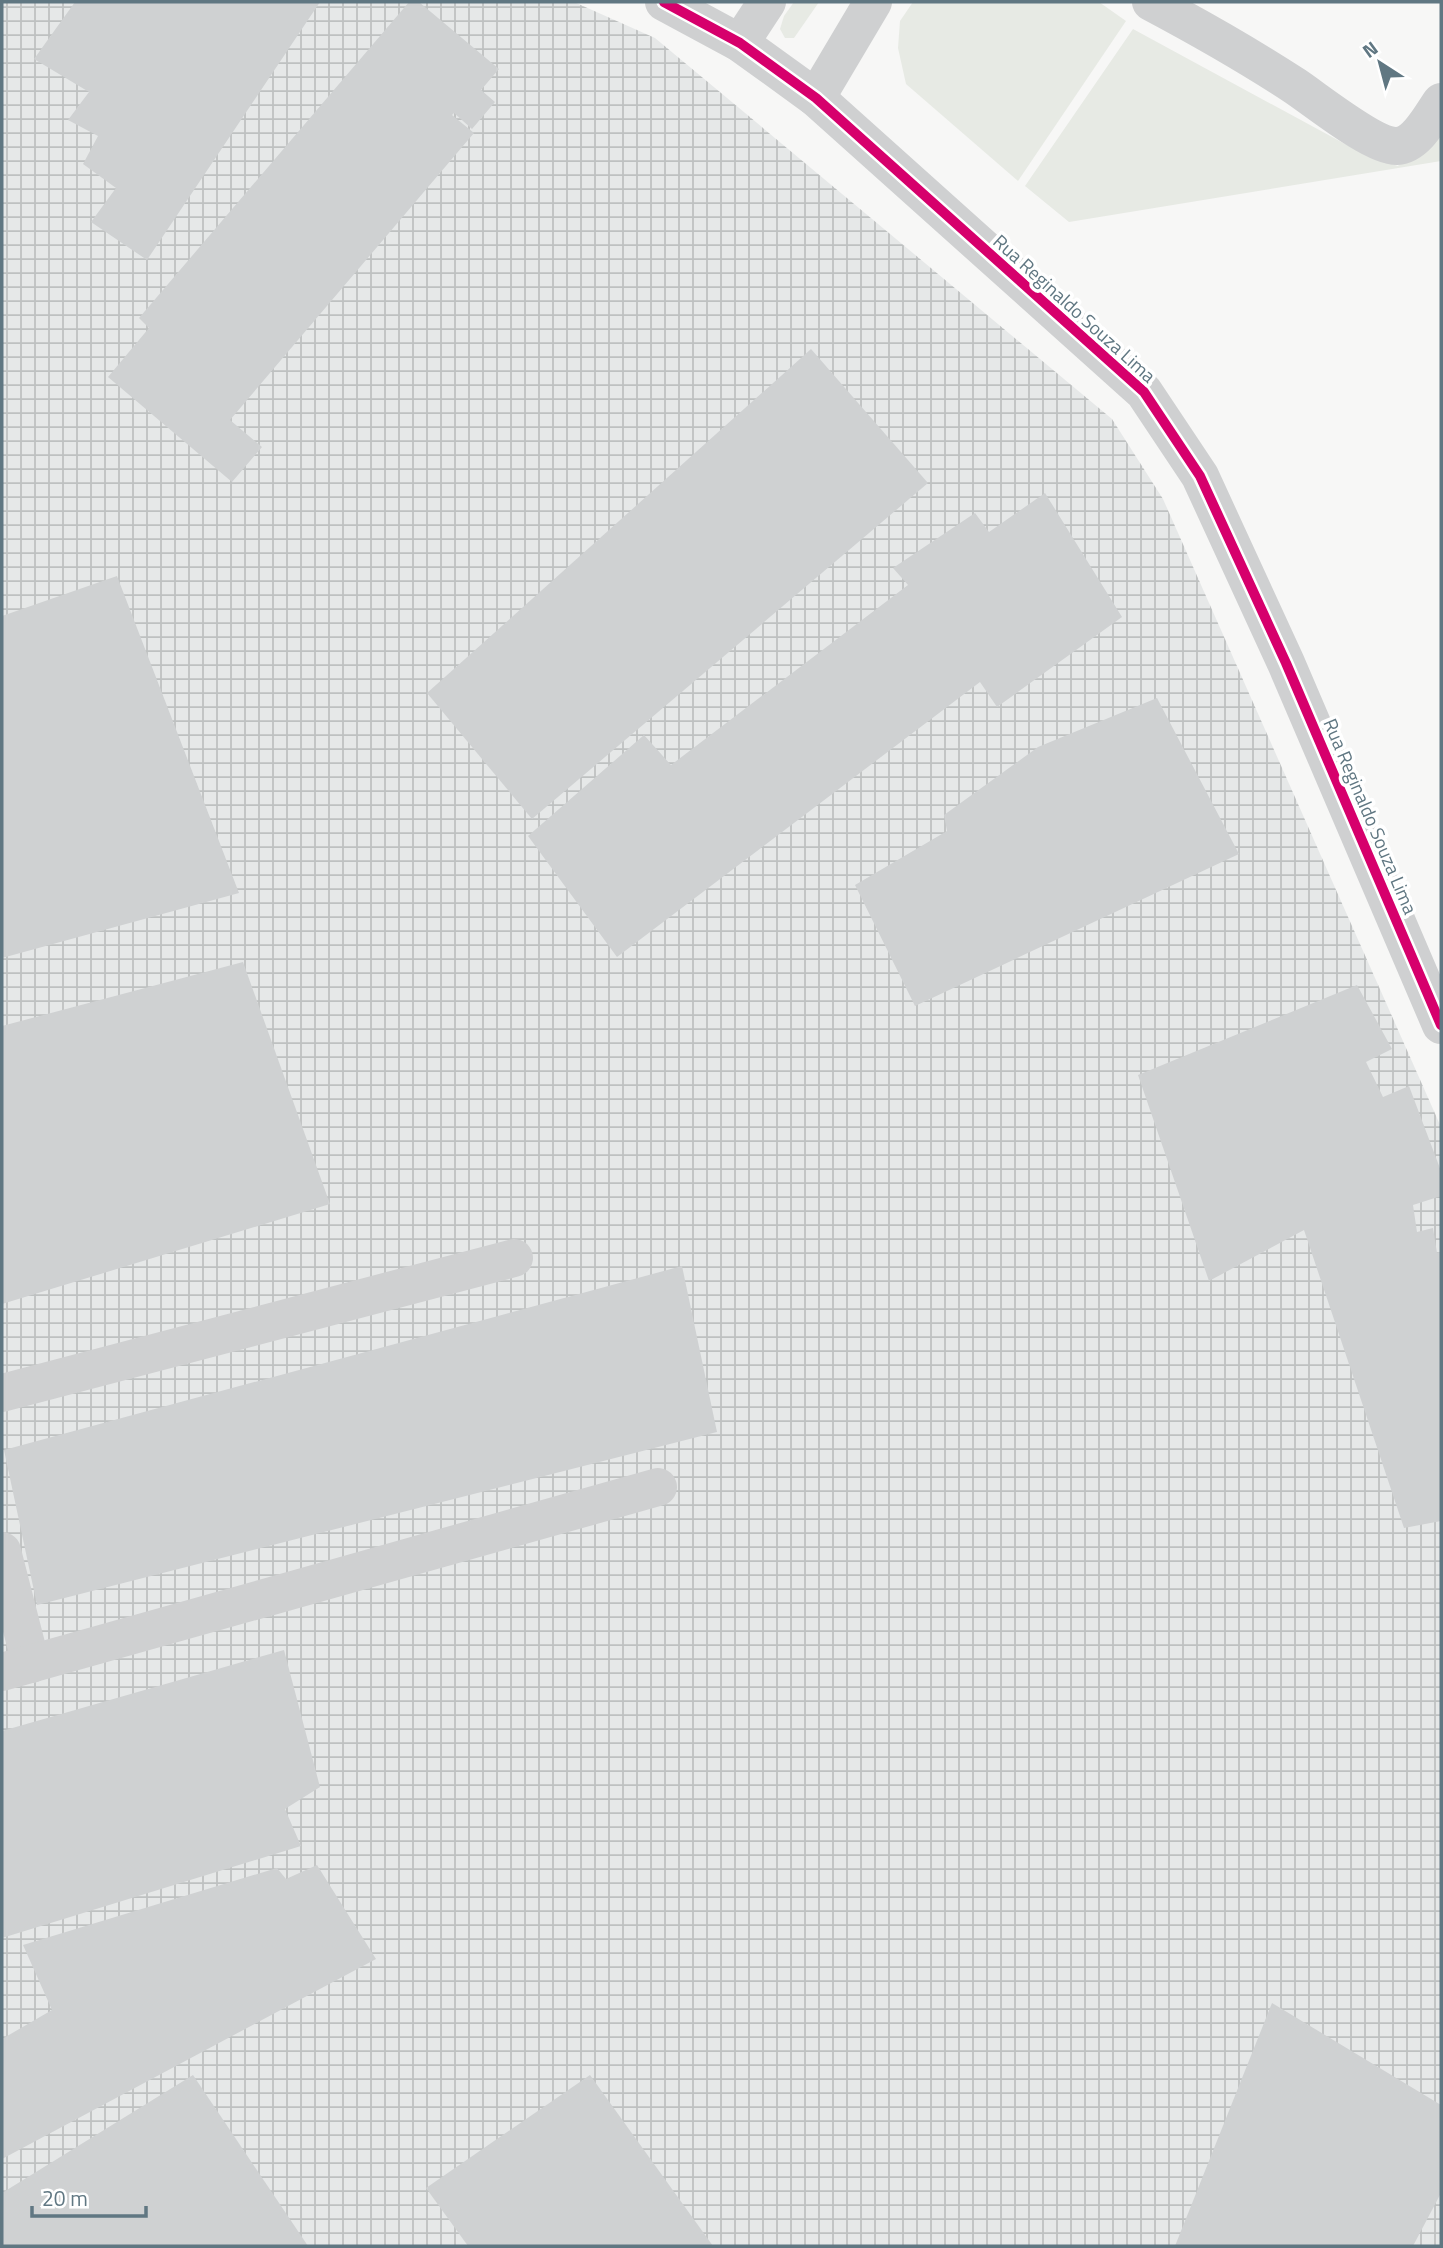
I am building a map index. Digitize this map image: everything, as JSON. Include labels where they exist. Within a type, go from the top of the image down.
[{"type":"street","name":"Rua Reginaldo Souza Lima","points":[[664,2],[740,43],[816,99],[1144,392],[1206,488],[1286,663],[1441,1025]]},
{"type":"street","points":[[740,43],[767,2]]},
{"type":"street","points":[[816,99],[873,2]]},
{"type":"street","points":[[1151,2],[1294,85],[1361,131],[1393,146],[1402,145],[1415,137],[1441,102]]},
{"type":"street","points":[[2,1393],[514,1258]]},
{"type":"street","points":[[2,1551],[17,1668],[659,1487]]},
{"type":"shaded area","points":[[2,2],[574,2],[655,38],[1112,419],[1163,499],[1441,1127],[1441,2246],[2,2246]]},
{"type":"shaded area","points":[[794,2],[819,2],[794,38],[785,38],[780,29],[784,16]]},
{"type":"shaded area","points":[[913,2],[1099,2],[1126,21],[1018,181],[906,84],[898,48],[900,21]]},
{"type":"shaded area","points":[[1133,29],[1369,157],[1398,166],[1441,108],[1441,161],[1069,222],[1025,186]]},
{"type":"building","points":[[75,2],[320,2],[147,260],[91,222],[116,188],[83,164],[98,136],[68,120],[89,92],[34,59]]},
{"type":"building","points":[[409,2],[419,2],[499,69],[481,90],[495,102],[472,129],[454,113],[452,115],[474,133],[230,420],[262,447],[232,482],[108,377],[149,328],[139,318]]},
{"type":"building","points":[[811,349],[928,483],[532,819],[427,693]]},
{"type":"building","points":[[1045,493],[1122,617],[997,707],[980,682],[617,957],[528,836],[644,735],[671,765],[908,585],[893,568],[975,513],[989,532]]},
{"type":"building","points":[[117,576],[239,893],[2,958],[2,616]]},
{"type":"building","points":[[1157,698],[1239,854],[915,1006],[855,885],[947,831],[944,815],[1038,747]]},
{"type":"building","points":[[243,962],[330,1204],[2,1304],[2,1026]]},
{"type":"building","points":[[1357,985],[1392,1049],[1366,1062],[1383,1097],[1409,1086],[1441,1171],[1441,1196],[1413,1205],[1417,1232],[1433,1228],[1437,1253],[1441,1252],[1441,1521],[1404,1528],[1304,1230],[1209,1281],[1138,1075]]},
{"type":"building","points":[[682,1266],[717,1432],[37,1605],[4,1450]]},
{"type":"building","points":[[284,1650],[320,1787],[285,1809],[301,1846],[2,1938],[2,1731]]},
{"type":"building","points":[[317,1865],[376,1959],[2,2159],[2,2039],[52,2010],[23,1945],[277,1868],[286,1879]]},
{"type":"building","points":[[1272,2003],[1441,2105],[1441,2193],[1413,2246],[1175,2246]]},
{"type":"building","points":[[193,2075],[308,2246],[2,2246],[2,2193]]},
{"type":"building","points":[[590,2075],[713,2246],[468,2246],[426,2188]]},
{"type":"cycle path","points":[[664,2],[740,43],[816,98],[1144,392],[1200,476],[1286,663],[1441,1025]]}]
